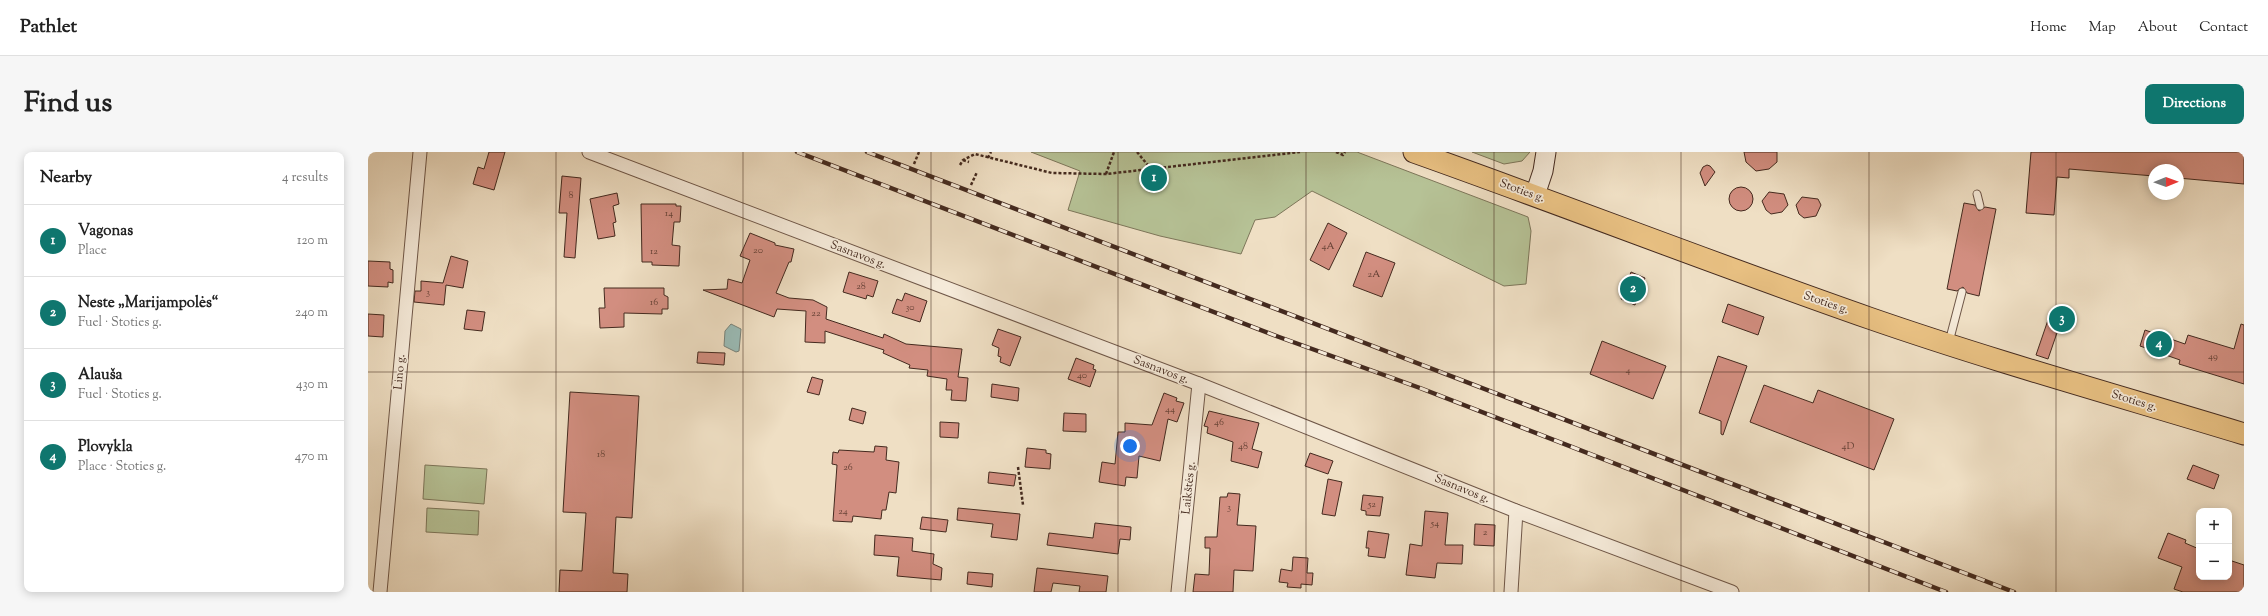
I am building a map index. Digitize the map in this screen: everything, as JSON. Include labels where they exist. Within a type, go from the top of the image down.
[{"type":"main road","name":"Stoties g.","points":[[1414,152],[1535,195],[1687,254],[1949,344],[2244,434]]},
{"type":"street","name":"Lino g.","points":[[380,592],[420,152]]},
{"type":"street","name":"Sasnavos g.","points":[[589,152],[1199,384],[1516,511],[1732,592]]},
{"type":"street","points":[[1535,195],[1543,171],[1546,152]]},
{"type":"street","name":"Laikštės g.","points":[[1178,592],[1199,384]]},
{"type":"street","points":[[1511,592],[1516,511]]},
{"type":"lane","points":[[1977,194],[1980,206]]},
{"type":"lane","points":[[1949,344],[1962,292]]},
{"type":"path","points":[[914,164],[919,152]]},
{"type":"path","points":[[988,158],[991,152]]},
{"type":"path","points":[[1106,174],[1114,152]]},
{"type":"path","points":[[1137,152],[1151,169]]},
{"type":"path","points":[[960,165],[963,160],[975,154],[1052,173],[1106,174],[1300,152]]},
{"type":"path","points":[[1336,152],[1343,155],[1345,152]]},
{"type":"path","points":[[963,160],[969,162]]},
{"type":"path","points":[[971,185],[977,172]]},
{"type":"path","points":[[1018,467],[1023,505]]},
{"type":"green space","points":[[1031,152],[1357,152],[1528,217],[1531,231],[1526,284],[1504,286],[1312,191],[1275,217],[1255,220],[1241,254],[1160,236],[1068,210],[1080,171]]},
{"type":"green space","points":[[1472,152],[1530,152],[1522,161],[1504,164]]},
{"type":"green space","points":[[425,465],[487,469],[484,504],[423,499]]},
{"type":"green space","points":[[427,508],[479,511],[478,535],[426,532]]},
{"type":"water","points":[[731,324],[741,329],[739,351],[736,352],[724,346],[725,331]]},
{"type":"building","points":[[489,152],[505,152],[494,190],[473,184],[478,167],[484,169]]},
{"type":"building","points":[[1744,152],[1777,152],[1777,162],[1769,169],[1756,171],[1746,162]]},
{"type":"building","points":[[2031,152],[2244,152],[2244,184],[2184,179],[2184,164],[2148,164],[2148,176],[2069,169],[2069,178],[2057,177],[2054,215],[2026,213]]},
{"type":"building","points":[[1707,165],[1710,166],[1715,172],[1705,186],[1700,173],[1703,167]]},
{"type":"building","points":[[562,176],[581,178],[575,258],[564,257],[567,213],[559,213]]},
{"type":"building","points":[[1741,187],[1749,191],[1753,199],[1749,207],[1741,211],[1733,207],[1729,199],[1733,191]]},
{"type":"building","points":[[1769,192],[1784,194],[1788,205],[1782,212],[1771,214],[1766,210],[1762,201]]},
{"type":"building","points":[[617,193],[619,204],[613,206],[616,222],[613,223],[615,236],[598,239],[590,199]]},
{"type":"building","points":[[1802,197],[1818,199],[1821,205],[1816,216],[1804,218],[1799,214],[1796,205]]},
{"type":"building","points":[[1964,203],[1975,205],[1979,211],[1985,207],[1996,209],[1979,296],[1967,293],[1963,287],[1957,291],[1947,289]]},
{"type":"building","points":[[641,204],[676,204],[676,206],[681,206],[680,222],[674,222],[672,245],[680,246],[679,266],[652,265],[652,262],[642,262]]},
{"type":"building","points":[[1328,223],[1347,233],[1329,270],[1310,260]]},
{"type":"building","points":[[750,233],[775,243],[775,245],[794,249],[791,262],[789,262],[776,293],[789,298],[813,300],[827,307],[826,319],[883,338],[884,334],[906,344],[962,349],[958,377],[968,378],[966,401],[951,400],[952,390],[946,390],[947,379],[927,376],[928,370],[909,368],[910,365],[883,353],[884,350],[825,331],[825,343],[805,342],[806,311],[777,309],[774,317],[703,290],[727,289],[728,279],[742,283],[750,260],[740,256]]},
{"type":"building","points":[[1366,252],[1395,263],[1382,297],[1353,286]]},
{"type":"building","points":[[451,256],[468,261],[463,288],[446,285],[444,305],[414,302],[415,291],[421,291],[421,281],[443,283]]},
{"type":"building","points":[[368,261],[390,262],[390,269],[393,270],[393,283],[388,282],[388,287],[368,286]]},
{"type":"building","points":[[849,272],[878,281],[873,297],[867,295],[866,299],[843,292]]},
{"type":"building","points":[[1631,272],[1645,278],[1635,305],[1621,299]]},
{"type":"building","points":[[604,288],[664,288],[664,295],[668,297],[668,309],[662,309],[662,314],[624,313],[624,327],[600,328],[599,308],[605,308]]},
{"type":"building","points":[[905,293],[927,301],[920,322],[892,313],[897,299],[902,301]]},
{"type":"building","points":[[1728,304],[1764,317],[1758,335],[1722,322]]},
{"type":"building","points":[[467,310],[485,312],[482,331],[464,329]]},
{"type":"building","points":[[368,314],[384,315],[383,337],[368,336]]},
{"type":"building","points":[[2048,320],[2060,324],[2048,359],[2036,355]]},
{"type":"building","points":[[2241,324],[2244,325],[2244,384],[2179,364],[2180,360],[2140,346],[2145,330],[2185,344],[2188,335],[2234,349]]},
{"type":"building","points":[[998,329],[1021,337],[1010,366],[1000,362],[1001,357],[998,356],[999,348],[992,345]]},
{"type":"building","points":[[1602,341],[1666,366],[1653,399],[1590,374]]},
{"type":"building","points":[[698,352],[725,353],[724,365],[697,363]]},
{"type":"building","points":[[1718,356],[1747,366],[1723,435],[1721,434],[1721,421],[1699,413]]},
{"type":"building","points":[[1076,358],[1094,365],[1093,369],[1096,370],[1090,387],[1068,379]]},
{"type":"building","points":[[812,377],[823,380],[819,395],[807,392]]},
{"type":"building","points":[[992,384],[1019,388],[1018,401],[991,397]]},
{"type":"building","points":[[1764,385],[1813,403],[1818,390],[1894,419],[1874,470],[1750,422]]},
{"type":"building","points":[[570,392],[639,396],[632,518],[616,517],[613,573],[628,574],[627,592],[559,592],[560,570],[582,571],[586,513],[563,512]]},
{"type":"building","points":[[1164,393],[1177,398],[1176,401],[1184,403],[1177,422],[1168,419],[1160,461],[1139,456],[1137,478],[1126,477],[1125,486],[1099,482],[1102,462],[1115,464],[1118,432],[1125,432],[1125,423],[1152,425]]},
{"type":"building","points":[[852,408],[866,412],[863,424],[849,420]]},
{"type":"building","points":[[1209,411],[1259,423],[1252,449],[1262,452],[1258,468],[1231,461],[1233,442],[1207,433],[1208,427],[1204,426]]},
{"type":"building","points":[[1064,413],[1086,414],[1086,432],[1063,431]]},
{"type":"building","points":[[940,422],[959,423],[958,438],[940,437]]},
{"type":"building","points":[[875,446],[887,447],[886,460],[899,462],[896,493],[889,492],[886,510],[882,510],[881,519],[853,516],[852,522],[833,521],[837,465],[832,464],[833,452],[838,453],[839,450],[874,452]]},
{"type":"building","points":[[1027,448],[1046,450],[1046,453],[1051,454],[1050,469],[1025,467]]},
{"type":"building","points":[[1310,453],[1333,461],[1328,474],[1305,466]]},
{"type":"building","points":[[2193,465],[2219,475],[2214,489],[2187,479]]},
{"type":"building","points":[[989,472],[1016,475],[1014,486],[988,483]]},
{"type":"building","points":[[1328,479],[1342,482],[1335,516],[1322,514]]},
{"type":"building","points":[[1228,493],[1240,494],[1237,525],[1256,526],[1253,571],[1234,570],[1233,592],[1193,592],[1195,574],[1209,575],[1210,548],[1205,548],[1205,537],[1217,537],[1220,497],[1227,497]]},
{"type":"building","points":[[1363,495],[1383,497],[1380,516],[1366,515],[1366,511],[1361,510]]},
{"type":"building","points":[[958,508],[1020,514],[1017,540],[991,537],[993,524],[957,520]]},
{"type":"building","points":[[1425,511],[1448,513],[1445,545],[1463,545],[1462,564],[1437,563],[1435,578],[1406,575],[1410,544],[1422,546]]},
{"type":"building","points":[[922,517],[948,520],[946,532],[920,529]]},
{"type":"building","points":[[1095,523],[1131,527],[1130,540],[1120,539],[1118,554],[1047,545],[1049,533],[1093,538]]},
{"type":"building","points":[[1475,524],[1495,525],[1494,546],[1474,545]]},
{"type":"building","points":[[1368,531],[1389,534],[1385,558],[1368,556],[1369,548],[1366,548]]},
{"type":"building","points":[[2168,533],[2186,540],[2185,543],[2196,548],[2196,580],[2232,580],[2232,561],[2244,565],[2244,592],[2183,592],[2174,589],[2182,567],[2158,558]]},
{"type":"building","points":[[875,535],[913,538],[912,551],[934,554],[933,564],[942,568],[941,580],[897,576],[899,557],[874,555]]},
{"type":"building","points":[[1293,557],[1308,558],[1307,573],[1313,573],[1312,585],[1301,584],[1301,588],[1287,587],[1288,583],[1279,582],[1281,569],[1292,571]]},
{"type":"building","points":[[1037,568],[1108,576],[1106,592],[1079,592],[1080,586],[1053,583],[1051,592],[1034,592]]},
{"type":"building","points":[[968,572],[993,574],[992,587],[967,584]]},
{"type":"railway","points":[[797,152],[1279,337],[1420,388],[1946,592]]},
{"type":"railway","points":[[867,152],[2014,592]]},
{"type":"place","name":"Vagonas","points":[[1154,178]]},
{"type":"place","name":"Neste „Marijampolės“","points":[[1633,289]]},
{"type":"place","name":"Alauša","points":[[2062,319]]},
{"type":"place","name":"Plovykla","points":[[2159,344]]}]
